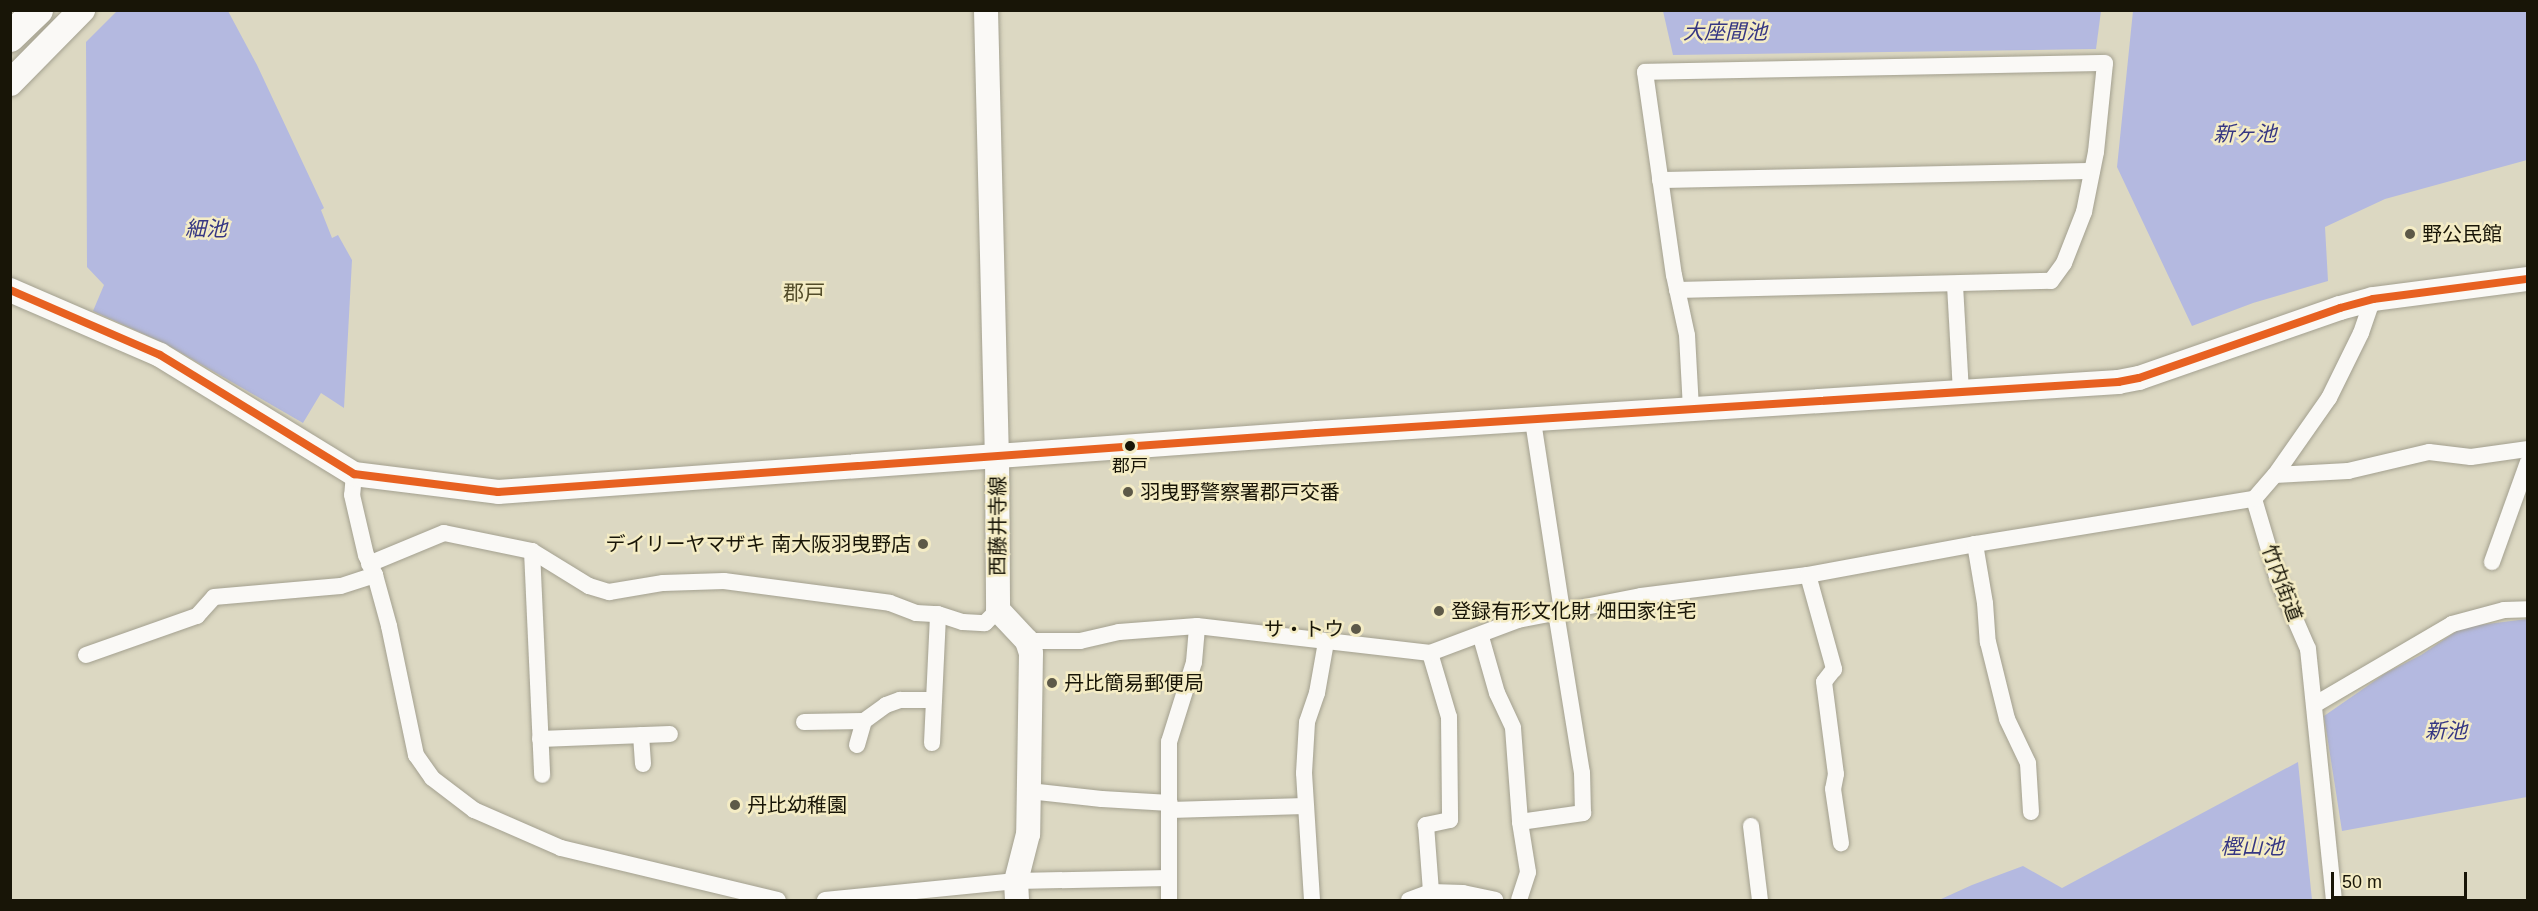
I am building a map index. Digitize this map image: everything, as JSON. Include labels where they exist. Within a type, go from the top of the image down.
[{"type":"highway","points":[[10,37],[38,10]]},
{"type":"main road","points":[[10,83],[82,10]]},
{"type":"main road","points":[[986,10],[997,455],[2118,382],[2139,378],[2373,299],[2528,279]]},
{"type":"main road","name":"西藤井寺線","points":[[10,290],[160,355],[354,474],[498,492],[997,455],[998,610]]},
{"type":"main road","points":[[998,610],[1027,641],[1031,653],[1028,834],[1016,891]]},
{"type":"street","points":[[1677,290],[2051,281],[2064,263],[2084,212],[2092,171],[2106,63],[1645,72],[1677,290],[1687,336],[1691,410]]},
{"type":"street","points":[[1660,180],[2092,171]]},
{"type":"street","points":[[1955,285],[1961,391]]},
{"type":"street","points":[[1027,641],[1080,641],[1119,632],[1197,626],[1430,653],[1481,637],[1518,620],[1641,596],[1808,575],[1975,544],[2254,499],[2275,475],[2328,398],[2361,333],[2373,299]]},
{"type":"street","points":[[1520,822],[1583,813],[1582,773],[1557,619],[1560,612],[1533,420]]},
{"type":"street","points":[[2275,475],[2348,471],[2429,452],[2471,457],[2528,449]]},
{"type":"street","points":[[2492,562],[2528,462]]},
{"type":"street","points":[[354,474],[352,495],[389,626],[416,755],[432,778],[474,810],[561,848],[778,900]]},
{"type":"street","name":"竹内街道","points":[[2254,499],[2278,580],[2308,649],[2334,900]]},
{"type":"street","points":[[86,655],[197,616],[214,597],[341,585],[444,533],[532,551],[589,586],[609,592],[663,583],[724,581],[890,603],[916,614],[938,615],[963,622],[985,623],[998,610]]},
{"type":"street","points":[[1975,544],[1985,603],[1988,642],[2007,719],[2028,763],[2031,812]]},
{"type":"street","points":[[532,551],[542,775]]},
{"type":"street","points":[[1808,575],[1834,669],[1824,682],[1836,774],[1833,789],[1840,843]]},
{"type":"street","points":[[2314,705],[2452,624],[2504,610],[2528,609]]},
{"type":"street","points":[[932,743],[938,615]]},
{"type":"street","points":[[1169,900],[1169,742],[1194,662],[1197,626]]},
{"type":"street","points":[[1481,637],[1497,693],[1513,728],[1520,822],[1528,872],[1519,900]]},
{"type":"street","points":[[1312,900],[1305,806],[1308,722],[1317,693],[1326,642]]},
{"type":"street","points":[[1430,653],[1449,717],[1450,820],[1426,825],[1431,892]]},
{"type":"street","points":[[804,722],[864,721],[886,705],[900,700],[934,700]]},
{"type":"street","points":[[857,745],[864,721]]},
{"type":"street","points":[[540,739],[670,734]]},
{"type":"street","points":[[641,735],[643,764]]},
{"type":"street","points":[[1029,791],[1170,806],[1305,806]]},
{"type":"street","points":[[1751,826],[1760,900]]},
{"type":"street","points":[[825,900],[1016,891],[1168,878]]},
{"type":"street","points":[[1409,900],[1431,892],[1463,892],[1496,900]]},
{"type":"water","name":"大座間池","points":[[1663,10],[2101,11],[2096,49],[1673,55]]},
{"type":"water","name":"細池","points":[[117,11],[228,11],[257,65],[324,208],[321,210],[332,238],[338,235],[352,260],[344,408],[321,393],[303,423],[166,344],[93,311],[104,285],[87,267],[86,42]]},
{"type":"water","name":"新ヶ池","points":[[2133,11],[2527,11],[2527,160],[2385,199],[2325,227],[2328,281],[2253,303],[2192,326],[2117,167]]},
{"type":"water","name":"新池","points":[[2527,619],[2527,797],[2342,831],[2324,716],[2386,673],[2421,655],[2463,627]]},
{"type":"water","name":"樫山池","points":[[2298,762],[2312,900],[1939,900],[2023,866],[2062,888]]},
{"type":"transit line","points":[[10,290],[160,355],[354,474],[498,492],[1317,433],[2118,382],[2139,378],[2340,308],[2373,299],[2528,279]]},
{"type":"place","name":"野公民館","points":[[2410,234]]},
{"type":"place","name":"郡戸","points":[[1130,446]]},
{"type":"place","name":"羽曳野警察署郡戸交番","points":[[1128,492]]},
{"type":"place","name":"デイリーヤマザキ 南大阪羽曳野店","points":[[923,544]]},
{"type":"place","name":"登録有形文化財 畑田家住宅","points":[[1439,611]]},
{"type":"place","name":"サ・トウ","points":[[1356,629]]},
{"type":"place","name":"丹比簡易郵便局","points":[[1052,683]]},
{"type":"place","name":"丹比幼稚園","points":[[735,805]]},
{"type":"district","name":"郡戸","points":[[804,293]]}]
